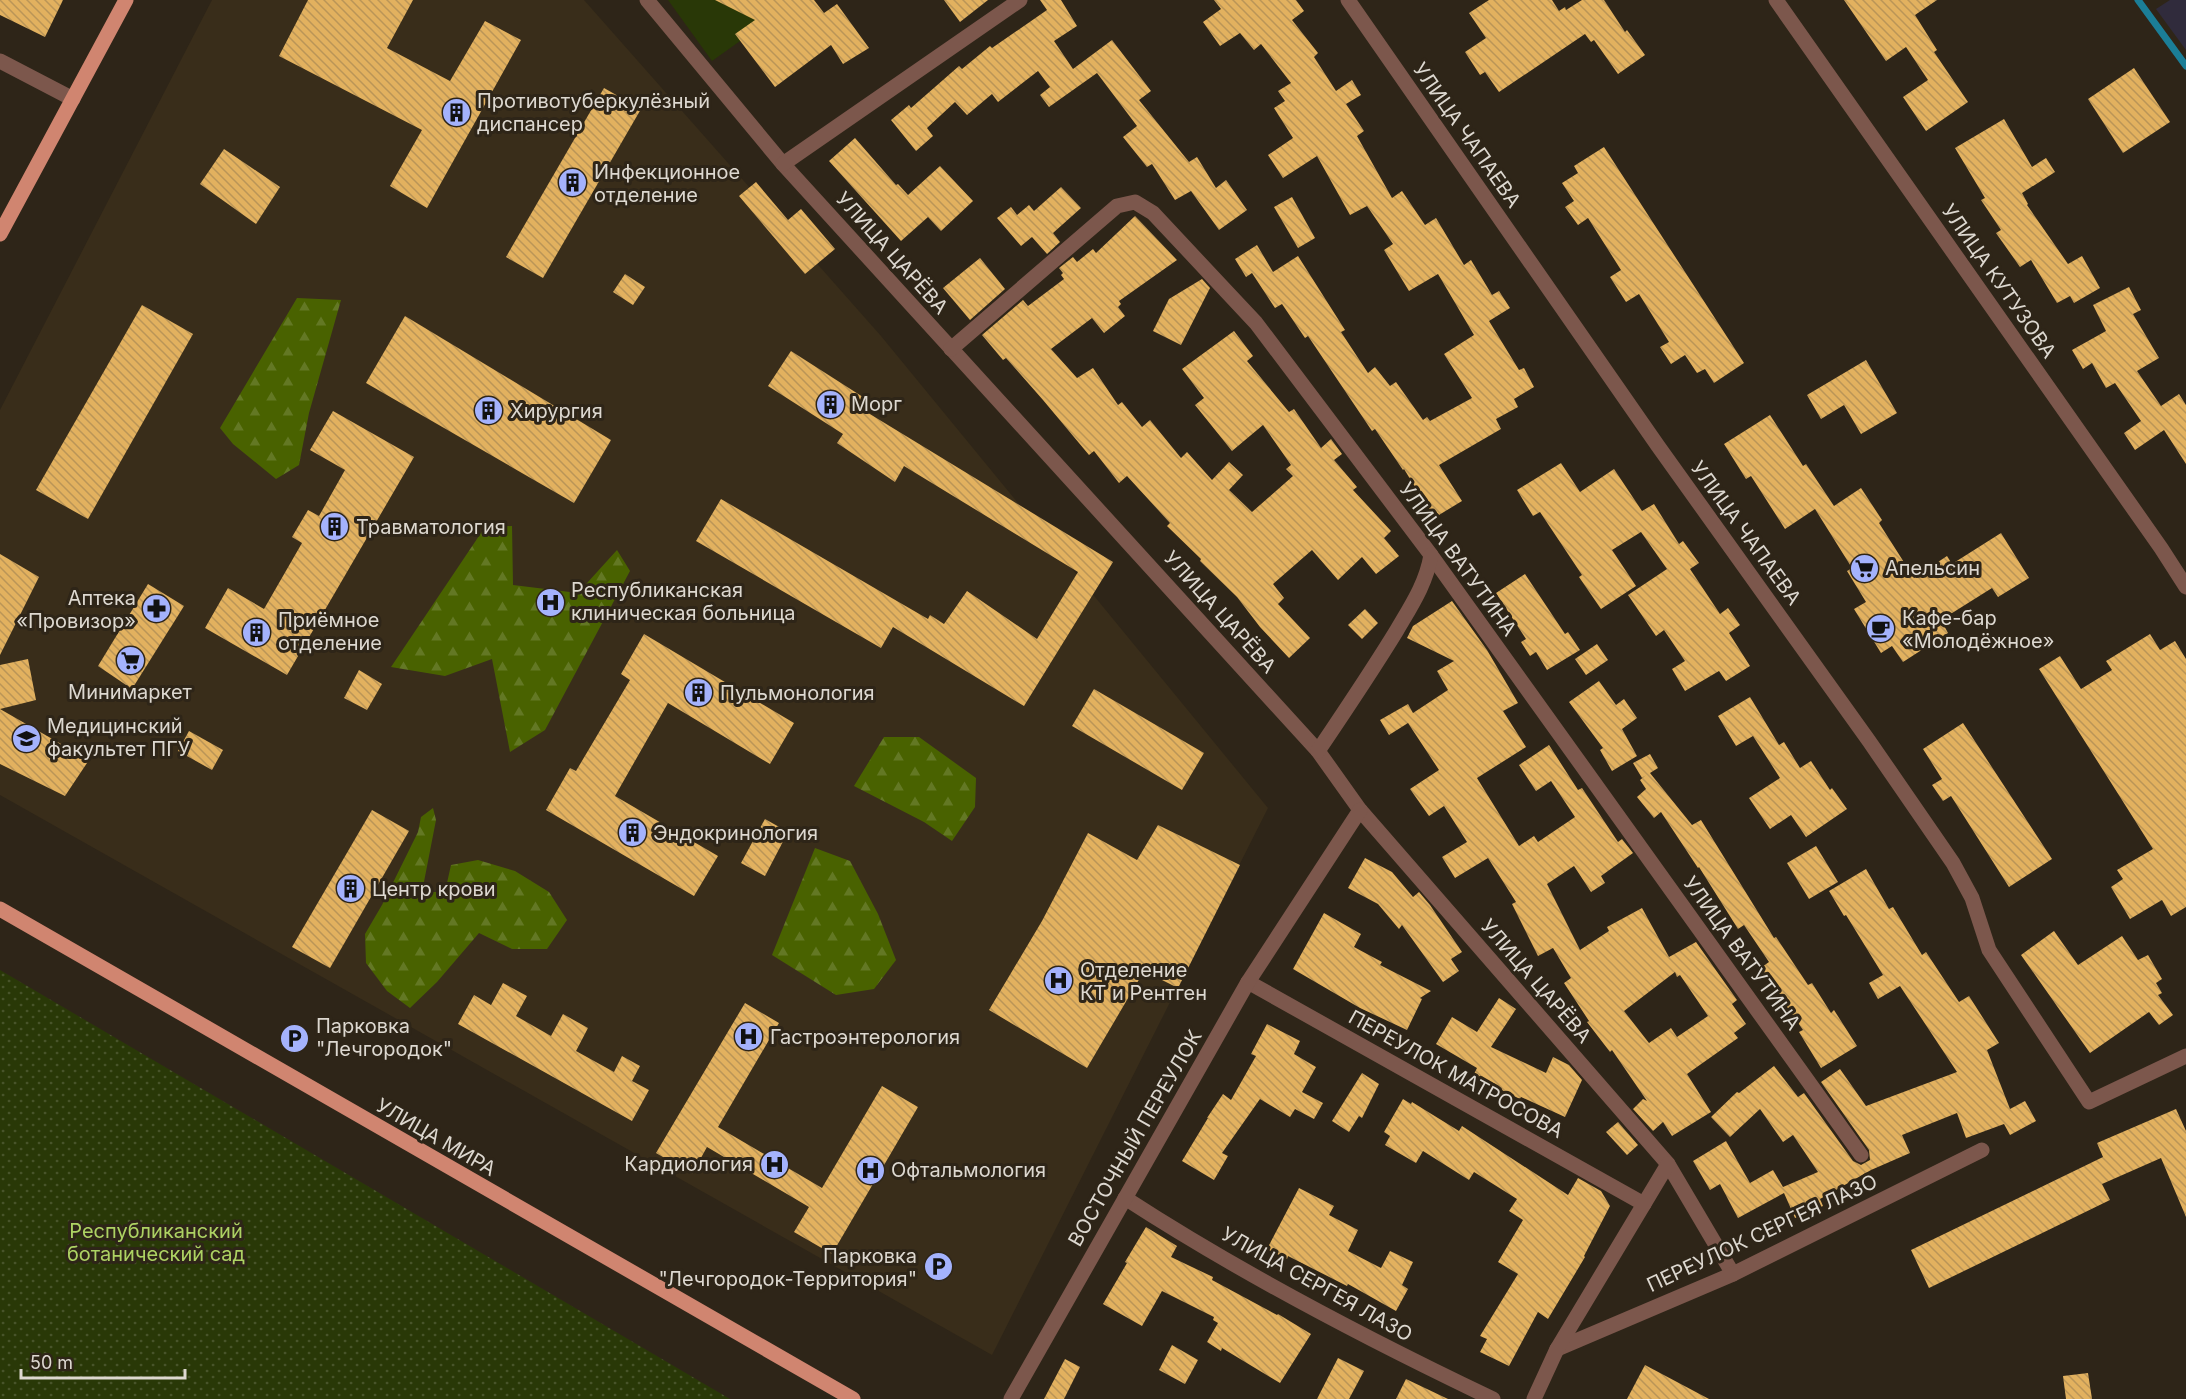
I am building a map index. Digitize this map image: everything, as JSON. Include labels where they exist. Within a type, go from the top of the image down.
[{"type":"main road","points":[[0,234],[126,0]]},
{"type":"main road","name":"УЛИЦА МИРА","points":[[0,909],[853,1399]]},
{"type":"street","name":"УЛИЦА ЦАРЁВА","points":[[647,0],[783,164],[1318,751],[1360,810],[1668,1164],[1733,1274]]},
{"type":"street","points":[[783,164],[1020,0]]},
{"type":"street","name":"УЛИЦА ЧАПАЕВА","points":[[1348,0],[1658,446],[1869,741],[1953,863],[1972,898],[1989,950],[2089,1102],[2186,1056]]},
{"type":"street","name":"УЛИЦА КУТУЗОВА","points":[[1776,0],[2186,587]]},
{"type":"street","points":[[0,61],[73,99]]},
{"type":"street","name":"УЛИЦА ВАТУТИНА","points":[[951,349],[1117,207],[1135,202],[1153,213],[1256,323],[1431,555],[1861,1155]]},
{"type":"street","points":[[1318,751],[1384,652],[1419,593],[1431,555]]},
{"type":"street","name":"ВОСТОЧНЫЙ ПЕРЕУЛОК","points":[[1011,1399],[1248,982],[1360,810]]},
{"type":"street","name":"ПЕРЕУЛОК МАТРОСОВА","points":[[1248,982],[1644,1204]]},
{"type":"street","name":"ПЕРЕУЛОК СЕРГЕЯ ЛАЗО","points":[[1557,1349],[1733,1274],[1982,1150]]},
{"type":"street","points":[[1533,1399],[1557,1349],[1668,1164]]},
{"type":"street","name":"УЛИЦА СЕРГЕЯ ЛАЗО","points":[[1125,1198],[1227,1260],[1319,1311],[1493,1399]]},
{"type":"shaded area","name":"Республиканская клиническая больница","points":[[212,0],[584,0],[881,336],[1268,808],[992,1355],[0,795],[0,410]]},
{"type":"shaded area","points":[[2170,0],[2186,0],[2186,50],[2156,9]]},
{"type":"green space","points":[[668,0],[798,0],[712,61]]},
{"type":"green space","points":[[297,298],[341,300],[309,413],[299,465],[276,479],[233,444],[220,428]]},
{"type":"green space","points":[[512,526],[513,585],[578,593],[617,550],[630,571],[545,730],[510,752],[492,659],[445,676],[391,667],[485,527]]},
{"type":"green space","points":[[884,737],[919,737],[976,778],[975,807],[952,841],[924,822],[854,786]]},
{"type":"green space","points":[[433,808],[436,820],[422,892],[445,892],[451,865],[478,860],[515,871],[549,892],[567,920],[547,949],[512,949],[479,933],[437,982],[410,1008],[387,991],[366,963],[365,934],[418,832],[421,817]]},
{"type":"green space","points":[[815,848],[850,861],[878,914],[896,960],[874,989],[836,995],[772,955]]},
{"type":"green space","name":"Республиканский ботанический сад","points":[[0,970],[730,1399],[0,1399]]},
{"type":"building","points":[[0,0],[63,0],[45,37],[0,15]]},
{"type":"building","points":[[308,0],[413,0],[387,48],[450,81],[485,21],[521,40],[427,208],[390,186],[422,130],[279,56]]},
{"type":"building","points":[[715,0],[814,0],[824,13],[837,4],[869,48],[843,64],[831,45],[775,87],[735,34],[755,20]]},
{"type":"building","points":[[944,0],[988,0],[960,22]]},
{"type":"building","points":[[1040,0],[1061,0],[1077,26],[1054,41],[1073,69],[1112,40],[1151,91],[1139,100],[1189,162],[1197,157],[1216,188],[1226,180],[1247,210],[1219,230],[1191,191],[1175,200],[1152,164],[1147,167],[1123,137],[1137,126],[1097,73],[1049,107],[1040,95],[1050,87],[1038,71],[998,102],[992,94],[967,115],[955,102],[927,128],[933,136],[916,151],[891,120],[909,105],[911,108],[959,66],[962,69],[990,46],[992,48],[1047,10]]},
{"type":"building","points":[[1214,0],[1296,0],[1304,11],[1292,20],[1318,53],[1314,57],[1336,91],[1352,80],[1361,95],[1346,104],[1364,131],[1357,136],[1392,198],[1402,191],[1425,225],[1436,218],[1464,265],[1471,260],[1492,295],[1499,291],[1510,308],[1489,321],[1519,370],[1524,368],[1534,387],[1514,399],[1518,407],[1496,419],[1501,429],[1439,465],[1462,501],[1434,518],[1404,469],[1375,429],[1372,431],[1308,336],[1305,338],[1282,304],[1275,308],[1252,273],[1246,277],[1235,259],[1257,245],[1273,272],[1298,256],[1345,330],[1341,332],[1368,373],[1375,367],[1390,386],[1396,382],[1423,420],[1427,417],[1430,421],[1472,398],[1444,354],[1474,335],[1438,274],[1409,291],[1384,250],[1393,244],[1367,206],[1350,215],[1317,156],[1283,178],[1268,155],[1293,138],[1274,108],[1285,101],[1278,91],[1291,83],[1261,44],[1254,50],[1240,33],[1220,46],[1203,22],[1221,9]]},
{"type":"building","points":[[1489,0],[1552,0],[1559,11],[1565,7],[1566,10],[1582,0],[1604,0],[1625,32],[1627,30],[1645,55],[1618,74],[1594,40],[1591,42],[1585,34],[1499,92],[1485,72],[1480,75],[1465,52],[1486,38],[1469,13]]},
{"type":"building","points":[[1844,0],[1937,0],[1915,15],[1937,50],[1934,52],[1968,102],[1926,131],[1903,97],[1928,80],[1906,47],[1886,61]]},
{"type":"building","points":[[2134,68],[2170,122],[2123,153],[2088,99]]},
{"type":"building","name":"Инфекционное отделение","points":[[604,88],[641,109],[543,278],[506,257]]},
{"type":"building","points":[[2004,119],[2032,167],[2046,158],[2055,172],[2022,193],[2027,205],[2068,264],[2082,256],[2100,288],[2074,303],[2070,296],[2057,303],[2031,260],[2020,267],[1996,233],[2001,230],[1981,200],[1985,198],[1955,148]]},
{"type":"building","points":[[855,138],[896,185],[898,184],[908,195],[940,166],[973,201],[941,231],[928,217],[901,241],[829,161]]},
{"type":"building","points":[[1604,147],[1744,363],[1714,383],[1705,369],[1697,373],[1685,355],[1671,364],[1660,347],[1669,342],[1639,294],[1626,302],[1610,277],[1621,270],[1588,218],[1578,225],[1565,207],[1574,201],[1562,183],[1578,173],[1574,166]]},
{"type":"building","points":[[224,149],[280,187],[256,224],[200,184]]},
{"type":"building","points":[[756,182],[788,220],[801,209],[835,249],[805,274],[739,196]]},
{"type":"building","points":[[1061,187],[1081,208],[1053,233],[1060,242],[1047,254],[1032,237],[1021,246],[997,218],[1011,207],[1017,215],[1029,205],[1034,211]]},
{"type":"building","points":[[1292,197],[1315,238],[1298,248],[1274,207]]},
{"type":"building","points":[[1135,216],[1177,260],[1119,301],[1121,304],[1118,307],[1125,316],[1104,333],[1092,318],[1051,349],[1077,378],[1093,368],[1118,405],[1122,402],[1142,427],[1150,420],[1181,458],[1187,452],[1212,480],[1229,462],[1243,475],[1229,490],[1252,512],[1293,476],[1286,469],[1291,465],[1263,425],[1232,451],[1195,405],[1204,398],[1182,369],[1234,331],[1253,356],[1247,361],[1289,412],[1294,409],[1321,448],[1331,439],[1342,454],[1334,460],[1357,487],[1353,490],[1391,531],[1384,538],[1399,556],[1376,574],[1362,557],[1338,580],[1312,550],[1273,584],[1284,598],[1278,604],[1310,638],[1289,658],[1260,627],[1237,597],[1167,526],[1170,523],[1127,476],[1119,483],[1094,451],[1089,455],[1006,358],[1003,360],[982,335],[1023,300],[1028,306],[1064,279],[1059,268],[1073,257],[1077,262],[1093,249],[1096,253]]},
{"type":"building","points":[[980,258],[1005,289],[970,320],[943,288]]},
{"type":"building","points":[[625,274],[645,287],[633,305],[613,292]]},
{"type":"building","points":[[1202,279],[1210,288],[1181,345],[1153,331],[1169,299]]},
{"type":"building","points":[[2129,287],[2141,310],[2133,314],[2159,358],[2137,371],[2161,406],[2179,394],[2186,405],[2186,464],[2164,430],[2135,450],[2124,433],[2141,421],[2115,383],[2106,388],[2092,363],[2083,369],[2072,350],[2106,331],[2093,305]]},
{"type":"building","points":[[142,305],[193,334],[88,519],[36,490]]},
{"type":"building","name":"Хирургия","points":[[405,316],[611,440],[574,503],[366,383]]},
{"type":"building","points":[[791,351],[866,399],[860,408],[1113,562],[1024,706],[893,627],[881,648],[696,541],[721,499],[928,619],[930,615],[944,624],[967,591],[1037,639],[1078,572],[904,466],[895,482],[837,443],[843,434],[768,386]]},
{"type":"building","points":[[1866,360],[1897,413],[1861,434],[1844,405],[1821,419],[1807,395]]},
{"type":"building","name":"Травматология","points":[[333,411],[414,457],[287,675],[205,628],[228,588],[264,609],[302,543],[292,537],[308,510],[319,516],[345,470],[310,450]]},
{"type":"building","points":[[1770,415],[1803,466],[1806,464],[1834,506],[1861,488],[1882,520],[1879,523],[1914,578],[1947,556],[1952,564],[2001,533],[2029,578],[1998,597],[1992,588],[1941,620],[1948,633],[1903,662],[1892,646],[1881,653],[1854,609],[1866,602],[1847,571],[1852,568],[1815,509],[1785,529],[1751,476],[1746,479],[1724,444]]},
{"type":"building","points":[[1561,463],[1580,492],[1614,469],[1642,511],[1654,504],[1679,544],[1683,541],[1699,563],[1690,569],[1720,614],[1728,608],[1740,625],[1729,633],[1750,666],[1726,681],[1719,671],[1685,691],[1672,669],[1685,661],[1664,630],[1656,636],[1628,595],[1667,569],[1641,532],[1612,550],[1636,586],[1601,609],[1579,577],[1582,575],[1540,512],[1533,516],[1517,490]]},
{"type":"building","points":[[0,554],[39,577],[0,655]]},
{"type":"building","points":[[1525,574],[1565,634],[1568,632],[1580,650],[1547,670],[1536,652],[1530,656],[1521,642],[1526,639],[1496,593]]},
{"type":"building","points":[[148,584],[184,606],[132,689],[98,666]]},
{"type":"building","points":[[1452,601],[1487,650],[1518,703],[1503,711],[1526,747],[1477,778],[1519,846],[1534,836],[1538,842],[1575,817],[1551,781],[1536,791],[1519,765],[1549,745],[1578,790],[1582,788],[1618,842],[1622,839],[1633,853],[1601,876],[1605,883],[1591,892],[1574,866],[1547,884],[1580,950],[1609,931],[1607,927],[1642,908],[1669,957],[1696,942],[1737,1000],[1732,1004],[1746,1024],[1734,1033],[1738,1038],[1687,1074],[1711,1112],[1672,1136],[1663,1122],[1653,1131],[1633,1109],[1643,1099],[1647,1101],[1612,1050],[1610,1052],[1587,1022],[1589,1021],[1564,983],[1571,978],[1553,948],[1538,956],[1512,904],[1516,902],[1488,858],[1455,878],[1442,857],[1467,842],[1444,806],[1429,816],[1410,789],[1439,770],[1408,723],[1389,735],[1380,720],[1408,704],[1413,713],[1448,690],[1437,671],[1454,661],[1407,638],[1413,626]],"holes":[[[1675,972],[1677,977],[1680,975],[1708,1016],[1677,1037],[1671,1028],[1649,1043],[1624,1011]]]},
{"type":"building","points":[[1365,609],[1378,623],[1362,639],[1348,625]]},
{"type":"building","points":[[644,634],[794,723],[770,764],[668,703],[615,796],[718,856],[694,896],[546,810],[570,768],[576,771],[630,680],[621,674]]},
{"type":"building","points":[[2150,634],[2160,650],[2175,641],[2186,659],[2186,907],[2171,916],[2162,900],[2130,919],[2111,887],[2123,879],[2117,870],[2153,849],[2039,669],[2060,656],[2081,689],[2112,670],[2106,661]]},
{"type":"building","points":[[1597,644],[1608,660],[1586,675],[1575,659]]},
{"type":"building","points":[[28,659],[36,700],[0,709],[0,665]]},
{"type":"building","points":[[359,670],[382,684],[367,710],[344,698]]},
{"type":"building","points":[[1599,681],[1616,705],[1624,699],[1637,718],[1622,729],[1637,756],[1612,771],[1600,750],[1603,748],[1569,702]]},
{"type":"building","points":[[1094,689],[1204,753],[1182,790],[1072,726]]},
{"type":"building","points":[[1750,697],[1779,745],[1784,742],[1800,768],[1811,761],[1830,790],[1832,788],[1847,809],[1806,837],[1791,815],[1770,829],[1749,798],[1780,778],[1753,736],[1736,746],[1718,716]]},
{"type":"building","name":"Медицинский факультет ПГУ","points":[[0,709],[89,760],[65,796],[0,764]]},
{"type":"building","points":[[1963,723],[2052,859],[2009,887],[1951,796],[1943,801],[1932,785],[1942,779],[1923,749]]},
{"type":"building","points":[[189,731],[223,750],[212,770],[178,751]]},
{"type":"building","points":[[1650,754],[1658,768],[1650,773],[1692,825],[1701,820],[1774,938],[1776,937],[1808,985],[1812,983],[1831,1013],[1834,1010],[1857,1046],[1821,1068],[1799,1032],[1803,1030],[1759,969],[1769,962],[1744,925],[1738,929],[1661,812],[1654,818],[1637,797],[1646,789],[1640,780],[1646,775],[1642,778],[1633,763]]},
{"type":"building","name":"Центр крови","points":[[372,810],[409,831],[330,968],[292,947]]},
{"type":"building","points":[[765,819],[788,832],[765,876],[741,863]]},
{"type":"building","points":[[1158,825],[1240,865],[1178,988],[1144,971],[1087,1068],[989,1010],[1042,921],[1088,833],[1137,860]]},
{"type":"building","points":[[1816,846],[1838,882],[1809,899],[1787,863]]},
{"type":"building","points":[[1365,858],[1392,872],[1413,897],[1419,892],[1430,905],[1462,952],[1451,959],[1459,971],[1443,982],[1402,925],[1399,929],[1378,904],[1348,888]]},
{"type":"building","points":[[1866,869],[1889,909],[1893,907],[1922,955],[1926,952],[1959,1002],[1969,996],[1999,1043],[1987,1050],[2010,1109],[2025,1101],[2036,1121],[2010,1135],[2004,1124],[1966,1138],[1957,1113],[1902,1135],[1910,1153],[1871,1170],[1820,1199],[1823,1206],[1795,1218],[1784,1193],[1738,1218],[1720,1184],[1710,1190],[1693,1161],[1726,1141],[1750,1183],[1773,1170],[1783,1187],[1818,1172],[1793,1135],[1783,1142],[1760,1109],[1730,1137],[1711,1117],[1737,1092],[1739,1093],[1774,1066],[1798,1097],[1804,1093],[1853,1161],[1861,1165],[1870,1160],[1869,1150],[1821,1082],[1840,1069],[1866,1106],[1957,1072],[1900,986],[1878,999],[1869,983],[1883,975],[1829,891]]},
{"type":"building","points":[[1324,913],[1361,934],[1354,947],[1382,962],[1380,965],[1431,991],[1420,998],[1422,999],[1407,1030],[1360,1008],[1293,969]]},
{"type":"building","points":[[2054,931],[2078,965],[2122,936],[2138,960],[2148,955],[2162,979],[2156,983],[2162,993],[2158,995],[2173,1015],[2159,1025],[2149,1012],[2090,1053],[2021,955]]},
{"type":"building","points":[[503,983],[527,996],[516,1016],[551,1036],[563,1014],[588,1028],[576,1051],[614,1072],[622,1056],[640,1066],[632,1081],[649,1090],[632,1121],[458,1024],[474,995],[491,1005]]},
{"type":"building","points":[[1499,998],[1516,1009],[1491,1047],[1546,1073],[1553,1057],[1569,1065],[1582,1080],[1565,1117],[1521,1097],[1520,1099],[1473,1076],[1477,1068],[1436,1044],[1452,1017],[1477,1032]]},
{"type":"building","points":[[745,1003],[779,1023],[718,1127],[822,1188],[882,1086],[918,1107],[832,1254],[794,1232],[809,1207],[707,1147],[692,1174],[656,1153]]},
{"type":"building","points":[[1267,1024],[1300,1041],[1294,1054],[1316,1067],[1302,1092],[1323,1103],[1314,1119],[1295,1109],[1290,1117],[1260,1099],[1222,1153],[1228,1156],[1214,1180],[1182,1161],[1223,1094],[1231,1100],[1256,1056],[1251,1054]]},
{"type":"building","points":[[1362,1073],[1379,1084],[1362,1118],[1359,1116],[1349,1132],[1332,1121]]},
{"type":"building","points":[[1403,1099],[1411,1104],[1412,1102],[1459,1131],[1462,1126],[1568,1195],[1578,1178],[1601,1191],[1610,1206],[1585,1257],[1548,1319],[1538,1312],[1509,1366],[1480,1352],[1487,1339],[1480,1336],[1518,1274],[1498,1262],[1523,1220],[1509,1211],[1517,1199],[1474,1172],[1469,1180],[1423,1151],[1416,1163],[1385,1145],[1390,1136],[1384,1132]]},
{"type":"building","points":[[2176,1109],[2186,1131],[2186,1217],[2161,1158],[2102,1184],[2110,1200],[1929,1288],[1911,1250],[2103,1157],[2097,1143]]},
{"type":"building","points":[[1618,1122],[1638,1145],[1627,1155],[1606,1132]]},
{"type":"building","points":[[1299,1188],[1334,1206],[1329,1215],[1358,1230],[1348,1251],[1381,1268],[1390,1251],[1413,1262],[1402,1285],[1408,1289],[1396,1311],[1348,1284],[1347,1286],[1288,1256],[1287,1259],[1267,1249]]},
{"type":"building","points":[[1146,1227],[1177,1246],[1171,1257],[1213,1277],[1212,1280],[1311,1334],[1280,1383],[1222,1348],[1221,1351],[1207,1342],[1218,1323],[1213,1320],[1214,1317],[1162,1291],[1142,1326],[1103,1304]]},
{"type":"building","points":[[1172,1345],[1198,1360],[1185,1384],[1159,1370]]},
{"type":"building","points":[[1338,1358],[1364,1371],[1349,1399],[1317,1399]]},
{"type":"building","points":[[1065,1359],[1080,1367],[1064,1399],[1044,1399]]},
{"type":"building","points":[[1645,1365],[1709,1399],[1627,1399]]},
{"type":"building","points":[[2088,1373],[2092,1399],[2066,1399],[2063,1376]]},
{"type":"building","points":[[1406,1379],[1448,1399],[1396,1399]]},
{"type":"waterway","points":[[2138,0],[2186,66]]},
{"type":"place","name":"Противотуберкулёзный диспансер","points":[[456,113]]},
{"type":"place","name":"Инфекционное отделение","points":[[573,183]]},
{"type":"place","name":"Морг","points":[[830,404]]},
{"type":"place","name":"Хирургия","points":[[489,411]]},
{"type":"place","name":"Травматология","points":[[335,527]]},
{"type":"place","name":"Апельсин","points":[[1864,568]]},
{"type":"place","name":"Республиканская клиническая больница","points":[[550,602]]},
{"type":"place","name":"Аптека «Провизор»","points":[[157,609]]},
{"type":"place","name":"Кафе-бар «Молодёжное»","points":[[1881,629]]},
{"type":"place","name":"Приёмное отделение","points":[[257,632]]},
{"type":"place","name":"Минимаркет","points":[[130,661]]},
{"type":"place","name":"Пульмонология","points":[[699,693]]},
{"type":"place","name":"Медицинский факультет ПГУ","points":[[26,738]]},
{"type":"place","name":"Эндокринология","points":[[632,833]]},
{"type":"place","name":"Центр крови","points":[[351,889]]},
{"type":"place","name":"Отделение КТ и Рентген","points":[[1059,981]]},
{"type":"place","name":"Гастроэнтерология","points":[[749,1037]]},
{"type":"place","name":"Парковка \"Лечгородок\"","points":[[295,1038]]},
{"type":"place","name":"Кардиология","points":[[774,1164]]},
{"type":"place","name":"Офтальмология","points":[[870,1170]]},
{"type":"place","name":"Парковка \"Лечгородок-Территория\"","points":[[938,1267]]}]
